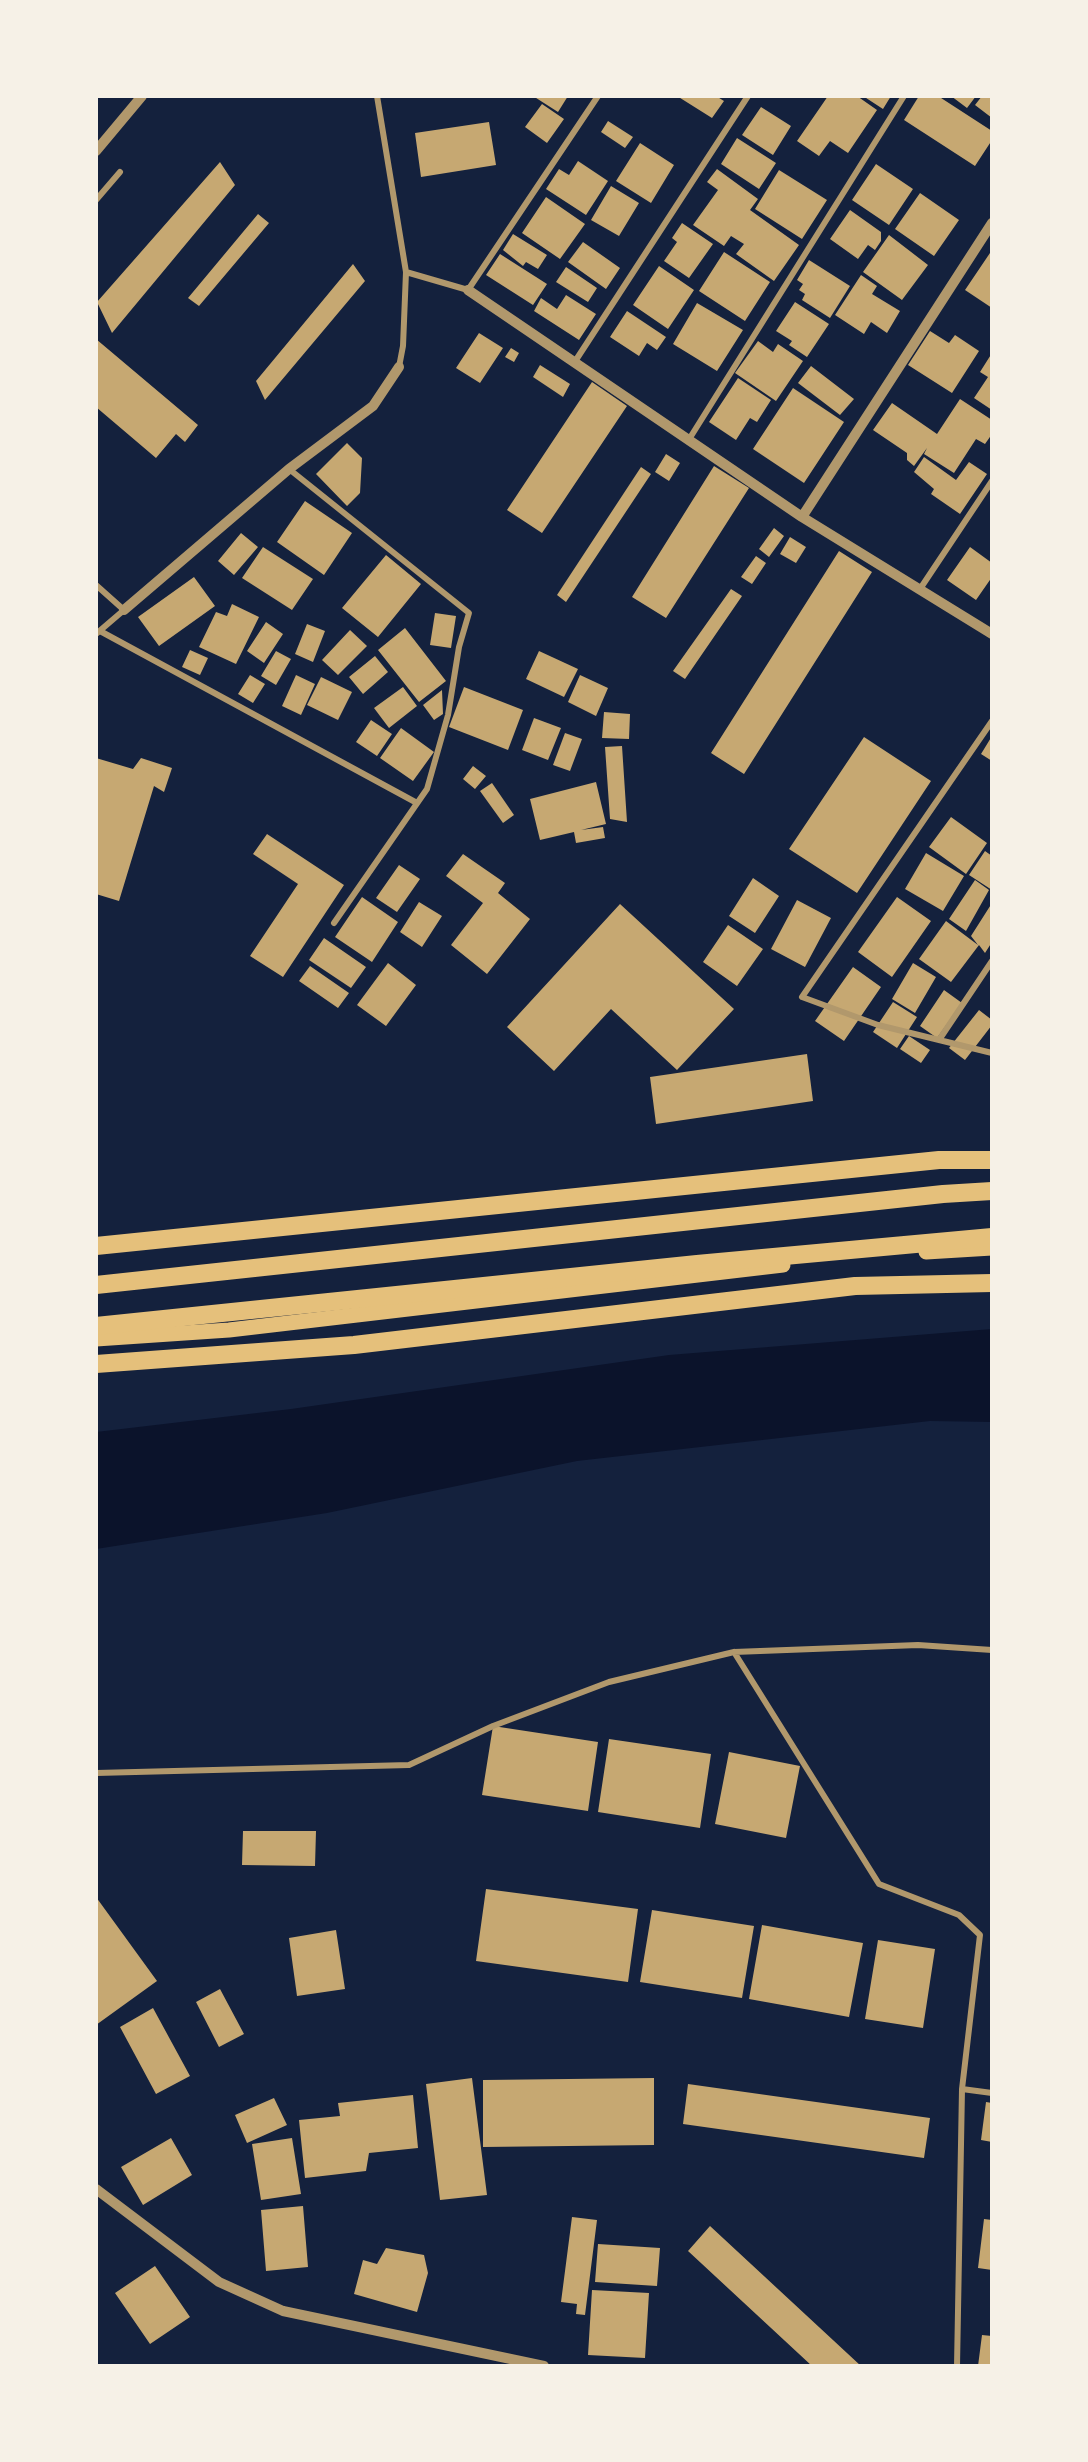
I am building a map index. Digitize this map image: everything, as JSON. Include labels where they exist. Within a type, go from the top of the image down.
[{"type":"highway","points":[[96,1246],[939,1160],[992,1160]]},
{"type":"highway","points":[[96,1285],[943,1194],[992,1191]]},
{"type":"highway","points":[[96,1326],[708,1262],[992,1237]]},
{"type":"highway","points":[[96,1364],[398,1340],[855,1286],[992,1283]]},
{"type":"main road","points":[[96,1277],[945,1187],[992,1185]]},
{"type":"main road","points":[[96,1339],[229,1330],[830,1258],[992,1248]]},
{"type":"street","points":[[96,151],[142,96]]},
{"type":"street","points":[[377,96],[406,272],[403,346],[399,367],[373,406],[289,469],[98,632],[417,803]]},
{"type":"street","points":[[468,290],[598,96]]},
{"type":"street","points":[[574,363],[748,96]]},
{"type":"street","points":[[688,441],[904,96]]},
{"type":"street","points":[[96,200],[120,172]]},
{"type":"street","points":[[802,517],[992,224]]},
{"type":"street","points":[[406,272],[468,290],[802,517],[992,634]]},
{"type":"street","points":[[289,469],[469,613],[459,647],[445,725],[427,789],[334,922]]},
{"type":"street","points":[[920,589],[992,481]]},
{"type":"street","points":[[96,585],[124,610]]},
{"type":"street","points":[[992,721],[802,997],[878,1025],[992,1053]]},
{"type":"street","points":[[939,1040],[992,961]]},
{"type":"street","points":[[96,1773],[410,1765],[493,1726],[609,1682],[734,1652],[918,1645],[992,1650]]},
{"type":"street","points":[[734,1652],[879,1884],[958,1916],[980,1935],[962,2089],[957,2366]]},
{"type":"street","points":[[962,2089],[992,2094]]},
{"type":"street","points":[[96,2189],[219,2282],[283,2311],[544,2366]]},
{"type":"water","points":[[992,1329],[992,1422],[930,1421],[577,1461],[327,1513],[96,1549],[96,1432],[291,1409],[669,1355]]},
{"type":"building","points":[[533,96],[568,96],[558,112]]},
{"type":"building","points":[[677,96],[716,96],[724,101],[712,118]]},
{"type":"building","points":[[828,96],[857,96],[877,110],[848,153],[830,141],[819,156],[797,141]]},
{"type":"building","points":[[863,96],[891,96],[883,109]]},
{"type":"building","points":[[919,96],[938,96],[992,131],[992,140],[975,166],[904,120]]},
{"type":"building","points":[[951,96],[976,96],[967,108]]},
{"type":"building","points":[[982,96],[992,96],[992,118],[975,105]]},
{"type":"building","points":[[542,104],[564,119],[547,143],[525,127]]},
{"type":"building","points":[[761,107],[791,126],[773,155],[742,135]]},
{"type":"building","points":[[608,121],[633,137],[625,148],[601,132]]},
{"type":"building","points":[[489,122],[496,165],[421,177],[415,133]]},
{"type":"building","points":[[737,138],[776,163],[759,189],[721,164]]},
{"type":"building","points":[[640,143],[674,165],[651,203],[616,181]]},
{"type":"building","points":[[578,161],[608,181],[586,215],[546,189],[559,169],[569,175]]},
{"type":"building","points":[[220,162],[235,185],[112,333],[97,302]]},
{"type":"building","points":[[876,164],[913,189],[889,225],[852,200]]},
{"type":"building","points":[[717,169],[758,199],[750,210],[799,245],[774,281],[736,254],[744,244],[731,236],[724,246],[693,225],[718,190],[707,182]]},
{"type":"building","points":[[779,170],[827,200],[802,239],[755,209]]},
{"type":"building","points":[[611,186],[639,203],[619,236],[591,220]]},
{"type":"building","points":[[920,193],[959,220],[934,256],[895,229]]},
{"type":"building","points":[[546,197],[585,224],[560,259],[522,233]]},
{"type":"building","points":[[850,210],[881,232],[881,241],[875,250],[868,245],[858,259],[830,239]]},
{"type":"building","points":[[258,214],[269,223],[199,306],[188,298]]},
{"type":"building","points":[[682,223],[713,244],[689,278],[664,261],[677,242],[672,238]]},
{"type":"building","points":[[513,234],[547,255],[538,269],[526,262],[523,266],[503,250]]},
{"type":"building","points":[[889,235],[928,265],[902,300],[863,272]]},
{"type":"building","points":[[583,242],[620,268],[606,289],[568,262]]},
{"type":"building","points":[[992,250],[992,308],[965,290]]},
{"type":"building","points":[[724,252],[770,282],[745,321],[699,291]]},
{"type":"building","points":[[500,254],[547,284],[533,305],[486,275]]},
{"type":"building","points":[[809,260],[850,286],[830,318],[802,300],[805,294],[799,290],[803,284],[797,280]]},
{"type":"building","points":[[353,264],[365,281],[265,400],[256,381]]},
{"type":"building","points":[[659,266],[694,290],[668,329],[633,305]]},
{"type":"building","points":[[566,267],[597,288],[588,302],[556,282]]},
{"type":"building","points":[[861,275],[877,286],[872,294],[900,311],[887,333],[871,322],[864,334],[835,315]]},
{"type":"building","points":[[566,295],[596,314],[579,340],[534,311],[541,298],[557,309]]},
{"type":"building","points":[[795,302],[829,324],[807,357],[789,345],[792,341],[776,331]]},
{"type":"building","points":[[697,303],[743,330],[717,371],[673,344]]},
{"type":"building","points":[[627,311],[666,337],[657,350],[647,343],[639,356],[610,337]]},
{"type":"building","points":[[930,331],[949,343],[955,335],[979,351],[952,393],[908,365]]},
{"type":"building","points":[[479,333],[503,348],[480,383],[456,368]]},
{"type":"building","points":[[96,339],[198,425],[185,442],[176,434],[156,458],[96,407]]},
{"type":"building","points":[[758,341],[773,352],[778,344],[803,361],[776,401],[735,373]]},
{"type":"building","points":[[511,348],[519,353],[514,362],[505,357]]},
{"type":"building","points":[[992,353],[992,410],[974,398],[988,377],[980,372]]},
{"type":"building","points":[[540,365],[570,384],[563,397],[533,377]]},
{"type":"building","points":[[811,366],[854,399],[840,415],[798,383]]},
{"type":"building","points":[[738,378],[771,400],[757,422],[750,418],[736,440],[709,422]]},
{"type":"building","points":[[592,382],[627,406],[542,533],[507,510]]},
{"type":"building","points":[[793,388],[844,422],[804,483],[753,449]]},
{"type":"building","points":[[960,399],[992,420],[992,434],[985,444],[976,439],[954,473],[924,454],[927,448],[914,466],[907,460],[907,453],[873,430],[892,403],[937,434]]},
{"type":"building","points":[[347,443],[362,458],[360,493],[347,506],[316,474]]},
{"type":"building","points":[[666,454],[680,463],[669,481],[655,472]]},
{"type":"building","points":[[924,457],[956,480],[969,462],[987,474],[960,514],[931,494],[934,489],[914,472]]},
{"type":"building","points":[[714,466],[749,488],[666,618],[632,597]]},
{"type":"building","points":[[641,467],[651,474],[566,602],[557,595]]},
{"type":"building","points":[[305,501],[352,533],[324,575],[277,542]]},
{"type":"building","points":[[774,528],[784,536],[769,557],[759,549]]},
{"type":"building","points":[[241,533],[258,547],[234,575],[218,561]]},
{"type":"building","points":[[790,537],[806,547],[796,563],[780,554]]},
{"type":"building","points":[[263,547],[313,579],[292,610],[242,578]]},
{"type":"building","points":[[970,547],[992,563],[992,577],[976,600],[947,580]]},
{"type":"building","points":[[839,551],[872,572],[744,774],[711,753]]},
{"type":"building","points":[[386,555],[421,584],[378,637],[342,608]]},
{"type":"building","points":[[756,556],[766,563],[752,584],[741,577]]},
{"type":"building","points":[[194,577],[215,606],[159,646],[138,617]]},
{"type":"building","points":[[731,589],[742,596],[685,679],[673,671]]},
{"type":"building","points":[[232,604],[259,617],[236,664],[199,647],[216,612],[227,616]]},
{"type":"building","points":[[435,613],[456,616],[451,648],[430,645]]},
{"type":"building","points":[[266,622],[283,634],[264,663],[247,651]]},
{"type":"building","points":[[307,624],[325,631],[313,662],[295,654]]},
{"type":"building","points":[[405,628],[446,681],[419,702],[378,650]]},
{"type":"building","points":[[350,630],[367,646],[338,675],[322,660]]},
{"type":"building","points":[[190,650],[208,658],[200,675],[182,667]]},
{"type":"building","points":[[276,651],[291,659],[276,685],[261,676]]},
{"type":"building","points":[[539,651],[578,669],[564,697],[526,679]]},
{"type":"building","points":[[375,656],[388,672],[363,694],[349,677]]},
{"type":"building","points":[[250,675],[265,684],[253,703],[238,694]]},
{"type":"building","points":[[296,675],[315,684],[301,715],[282,706]]},
{"type":"building","points":[[580,675],[608,688],[596,716],[568,702]]},
{"type":"building","points":[[321,677],[352,692],[338,720],[307,705]]},
{"type":"building","points":[[403,687],[417,706],[389,728],[374,708]]},
{"type":"building","points":[[464,687],[523,710],[508,750],[449,727]]},
{"type":"building","points":[[442,690],[443,714],[434,720],[423,705]]},
{"type":"building","points":[[604,712],[630,714],[629,739],[602,738]]},
{"type":"building","points":[[534,718],[561,728],[548,760],[522,750]]},
{"type":"building","points":[[371,720],[392,734],[377,756],[356,742]]},
{"type":"building","points":[[401,728],[434,752],[413,781],[380,758]]},
{"type":"building","points":[[565,733],[582,739],[570,771],[553,765]]},
{"type":"building","points":[[992,736],[992,761],[981,754]]},
{"type":"building","points":[[864,737],[931,781],[857,893],[789,849]]},
{"type":"building","points":[[622,746],[627,822],[610,819],[605,747]]},
{"type":"building","points":[[96,758],[133,769],[141,758],[172,768],[164,792],[154,786],[119,901],[96,894]]},
{"type":"building","points":[[473,766],[486,776],[475,789],[463,779]]},
{"type":"building","points":[[596,782],[606,824],[581,830],[603,827],[605,838],[576,843],[574,832],[540,840],[530,799]]},
{"type":"building","points":[[492,783],[514,815],[503,823],[480,791]]},
{"type":"building","points":[[951,817],[987,843],[966,874],[929,847]]},
{"type":"building","points":[[267,834],[344,885],[283,977],[250,956],[298,884],[253,854]]},
{"type":"building","points":[[985,851],[992,856],[992,890],[969,875]]},
{"type":"building","points":[[926,853],[964,876],[943,911],[905,889]]},
{"type":"building","points":[[463,854],[505,883],[498,893],[530,919],[487,974],[451,945],[483,903],[446,876]]},
{"type":"building","points":[[399,865],[420,879],[397,912],[376,898]]},
{"type":"building","points":[[753,878],[779,896],[755,933],[729,916]]},
{"type":"building","points":[[975,880],[989,890],[966,931],[949,919]]},
{"type":"building","points":[[362,897],[398,922],[372,962],[335,937]]},
{"type":"building","points":[[897,897],[931,921],[892,977],[858,952]]},
{"type":"building","points":[[797,900],[831,918],[805,967],[771,949]]},
{"type":"building","points":[[419,902],[442,916],[422,947],[400,932]]},
{"type":"building","points":[[992,903],[992,942],[985,953],[979,945],[951,982],[919,959],[946,921],[978,945],[971,936]]},
{"type":"building","points":[[620,904],[734,1009],[677,1070],[611,1009],[554,1071],[507,1027]]},
{"type":"building","points":[[728,925],[763,949],[737,986],[703,962]]},
{"type":"building","points":[[324,938],[366,967],[351,988],[309,960]]},
{"type":"building","points":[[388,963],[416,985],[386,1026],[357,1005]]},
{"type":"building","points":[[913,963],[936,977],[915,1013],[892,999]]},
{"type":"building","points":[[310,966],[349,993],[338,1008],[299,981]]},
{"type":"building","points":[[853,967],[881,987],[844,1041],[815,1021]]},
{"type":"building","points":[[944,990],[962,1003],[937,1038],[920,1026]]},
{"type":"building","points":[[893,1002],[917,1017],[897,1048],[873,1032]]},
{"type":"building","points":[[979,1010],[992,1020],[992,1025],[965,1060],[949,1048]]},
{"type":"building","points":[[909,1036],[930,1050],[921,1063],[900,1049]]},
{"type":"building","points":[[807,1054],[813,1101],[656,1124],[650,1077]]},
{"type":"building","points":[[493,1726],[598,1742],[588,1811],[482,1795]]},
{"type":"building","points":[[609,1739],[711,1754],[700,1828],[598,1812]]},
{"type":"building","points":[[729,1752],[800,1766],[786,1838],[715,1824]]},
{"type":"building","points":[[243,1831],[316,1831],[315,1866],[242,1865]]},
{"type":"building","points":[[486,1889],[638,1909],[628,1982],[476,1961]]},
{"type":"building","points":[[96,1897],[157,1981],[96,2025]]},
{"type":"building","points":[[652,1910],[754,1926],[742,1998],[640,1982]]},
{"type":"building","points":[[762,1925],[863,1943],[849,2017],[749,1999]]},
{"type":"building","points":[[336,1930],[345,1989],[297,1996],[289,1938]]},
{"type":"building","points":[[878,1940],[935,1949],[923,2028],[865,2019]]},
{"type":"building","points":[[220,1989],[244,2034],[219,2047],[196,2002]]},
{"type":"building","points":[[153,2008],[190,2076],[156,2094],[120,2027]]},
{"type":"building","points":[[472,2078],[487,2195],[440,2200],[426,2084]]},
{"type":"building","points":[[654,2078],[654,2145],[483,2147],[483,2080]]},
{"type":"building","points":[[688,2084],[930,2118],[924,2158],[683,2124]]},
{"type":"building","points":[[413,2095],[418,2148],[369,2153],[366,2171],[305,2178],[299,2120],[340,2116],[338,2103]]},
{"type":"building","points":[[274,2098],[287,2125],[247,2143],[235,2115]]},
{"type":"building","points":[[986,2102],[992,2103],[992,2142],[981,2140]]},
{"type":"building","points":[[171,2138],[192,2175],[143,2205],[121,2167]]},
{"type":"building","points":[[292,2138],[301,2194],[261,2200],[252,2144]]},
{"type":"building","points":[[303,2206],[308,2267],[266,2271],[261,2210]]},
{"type":"building","points":[[572,2217],[597,2220],[585,2315],[576,2314],[577,2304],[561,2302]]},
{"type":"building","points":[[984,2219],[992,2220],[992,2270],[978,2268]]},
{"type":"building","points":[[710,2226],[861,2366],[812,2366],[688,2251]]},
{"type":"building","points":[[598,2244],[660,2248],[657,2286],[595,2282]]},
{"type":"building","points":[[386,2248],[424,2255],[428,2273],[417,2312],[354,2294],[363,2260],[377,2264]]},
{"type":"building","points":[[155,2266],[190,2317],[150,2344],[115,2293]]},
{"type":"building","points":[[592,2290],[649,2293],[645,2358],[588,2355]]},
{"type":"building","points":[[982,2335],[992,2336],[992,2366],[978,2366]]}]
